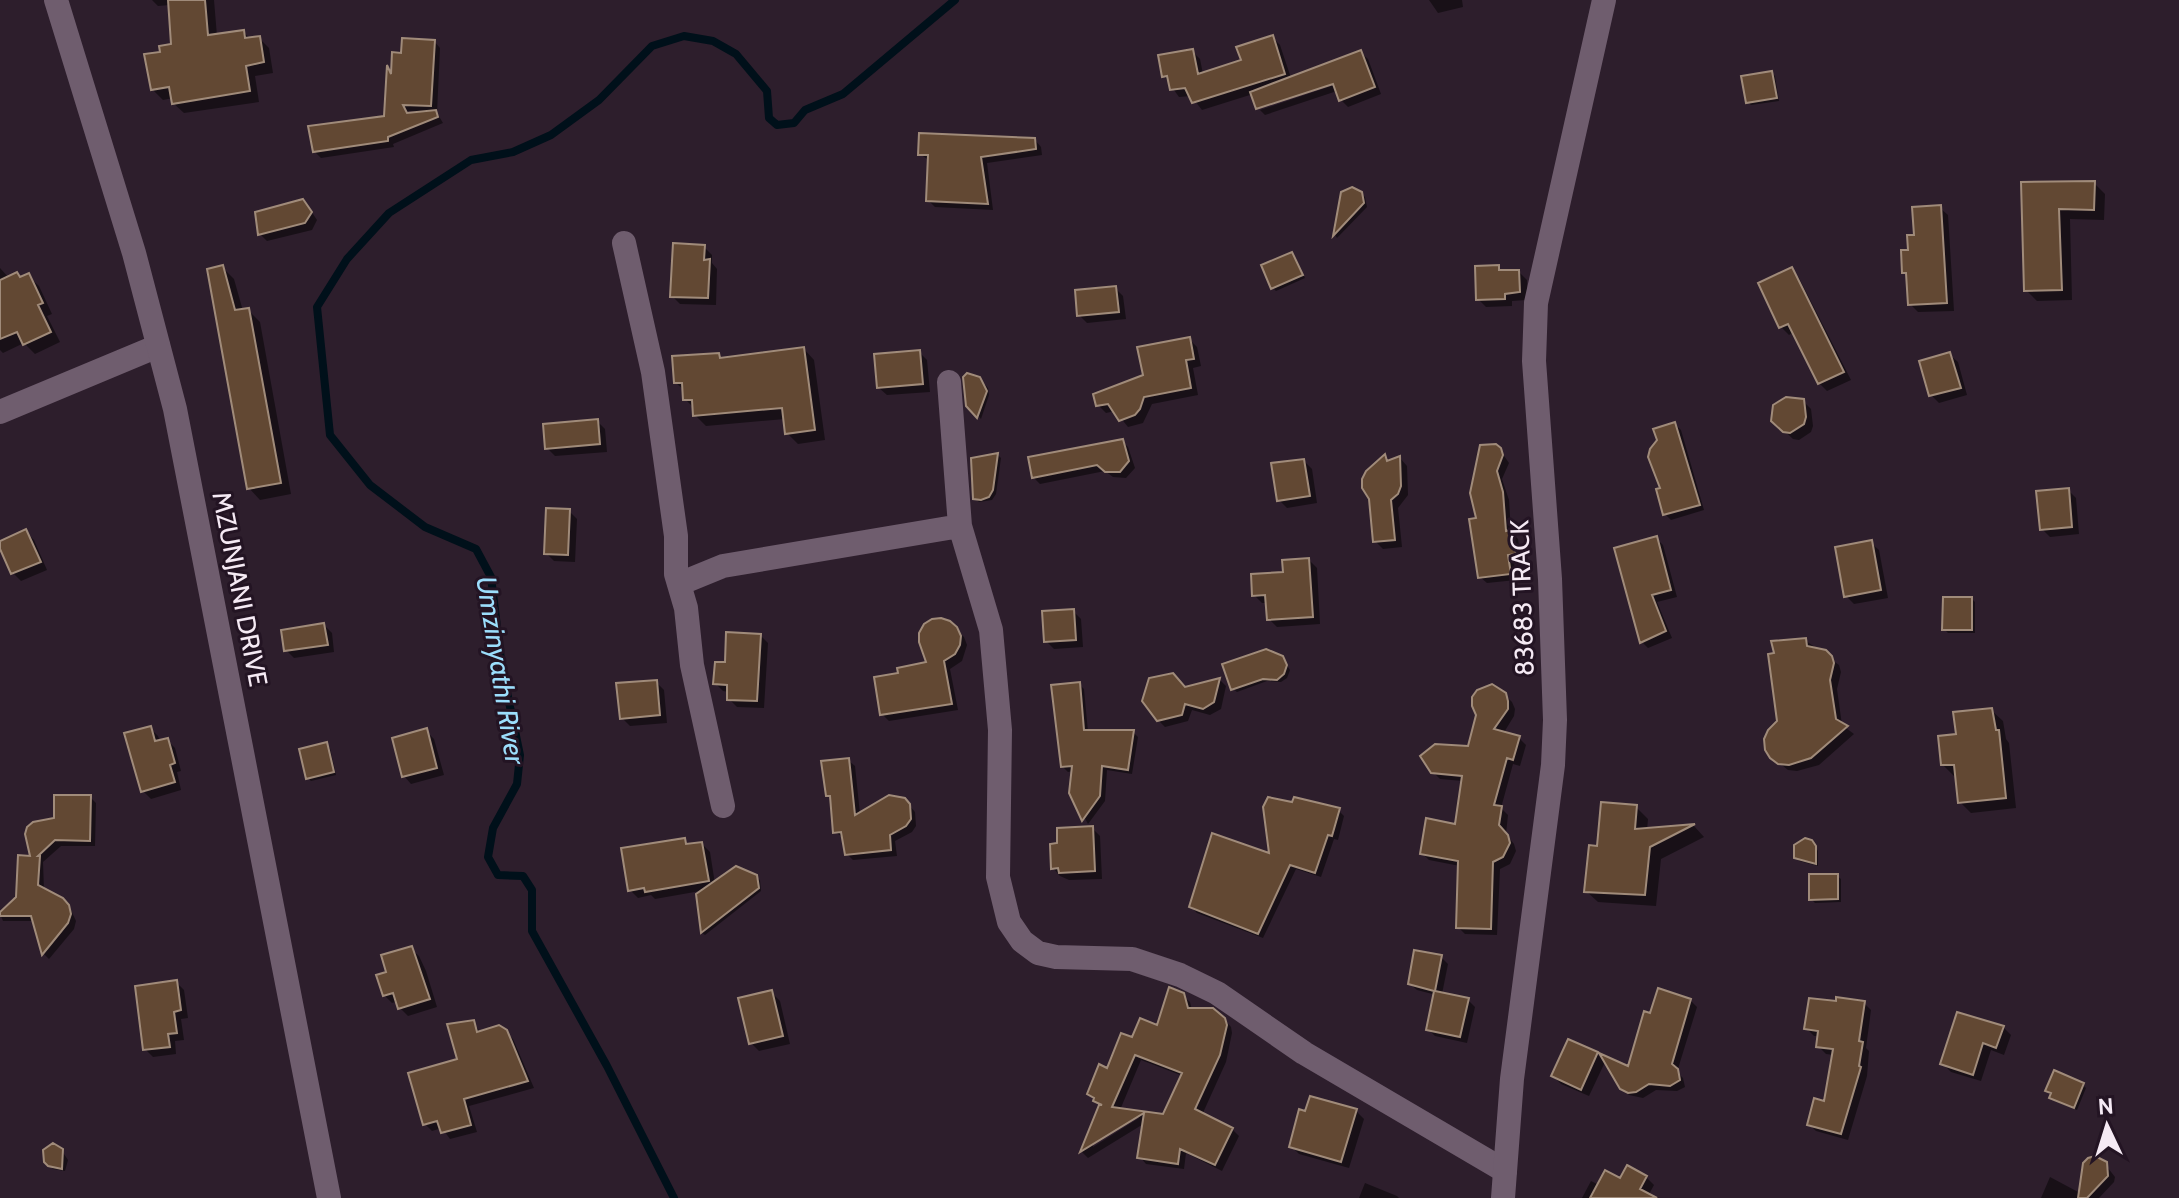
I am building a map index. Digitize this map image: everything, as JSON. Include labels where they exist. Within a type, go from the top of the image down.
[{"type":"street","name":"MZUNJANI DRIVE","points":[[56,0],[129,238],[175,409],[329,1198]]},
{"type":"street","name":"83683 TRACK","points":[[1503,1198],[1512,1079],[1553,765],[1555,720],[1549,549],[1534,361],[1536,303],[1604,0]]},
{"type":"street","points":[[624,243],[653,372],[676,536],[676,574],[686,608],[692,665],[723,806]]},
{"type":"street","points":[[0,412],[158,346]]},
{"type":"street","points":[[949,382],[960,526],[991,630],[1000,730],[998,877],[1009,922],[1022,941],[1038,953],[1056,957],[1132,959],[1180,975],[1217,993],[1304,1053],[1505,1171]]},
{"type":"street","points":[[679,584],[723,566],[960,526]]},
{"type":"building","points":[[168,0],[205,0],[208,35],[244,30],[245,38],[260,36],[264,62],[246,66],[250,91],[172,104],[169,87],[151,90],[144,54],[160,52],[159,46],[171,44]]},
{"type":"building","points":[[1273,35],[1285,74],[1192,103],[1185,88],[1170,90],[1167,76],[1162,77],[1158,55],[1193,49],[1198,74],[1241,60],[1236,47]]},
{"type":"building","points":[[402,38],[435,40],[431,106],[403,105],[407,113],[436,110],[438,117],[388,137],[388,141],[313,152],[308,126],[384,116],[387,65],[391,74],[392,52],[401,53]]},
{"type":"building","points":[[1361,50],[1375,87],[1339,101],[1333,84],[1256,109],[1250,92]]},
{"type":"building","points":[[1772,71],[1777,98],[1746,103],[1741,76]]},
{"type":"building","points":[[919,133],[1035,138],[1036,149],[981,157],[988,204],[926,201],[928,155],[918,155]]},
{"type":"building","points":[[2095,181],[2094,210],[2059,209],[2062,290],[2024,291],[2021,182]]},
{"type":"building","points":[[1352,187],[1362,192],[1364,203],[1333,236],[1341,192]]},
{"type":"building","points":[[303,199],[312,212],[305,223],[258,235],[255,212]]},
{"type":"building","points":[[1941,205],[1947,303],[1908,305],[1901,250],[1908,250],[1907,235],[1914,235],[1912,207]]},
{"type":"building","points":[[673,243],[705,245],[704,260],[710,259],[708,298],[670,297]]},
{"type":"building","points":[[1292,252],[1303,275],[1271,289],[1261,265]]},
{"type":"building","points":[[223,265],[235,310],[249,308],[281,483],[247,489],[207,269]]},
{"type":"building","points":[[1499,265],[1499,270],[1519,270],[1520,292],[1505,294],[1505,299],[1476,300],[1475,266]]},
{"type":"building","points":[[1792,267],[1844,372],[1818,384],[1788,324],[1779,328],[1758,283]]},
{"type":"building","points":[[17,272],[20,277],[29,273],[43,303],[38,305],[51,332],[23,345],[17,332],[0,339],[0,280]]},
{"type":"building","points":[[1116,286],[1119,312],[1077,316],[1075,290]]},
{"type":"building","points":[[1190,337],[1194,359],[1186,360],[1191,388],[1144,397],[1135,415],[1119,421],[1108,404],[1096,406],[1093,394],[1143,375],[1137,347]]},
{"type":"building","points":[[804,347],[815,430],[785,434],[782,408],[693,416],[692,400],[683,400],[682,383],[674,383],[672,356],[719,353],[720,358]]},
{"type":"building","points":[[920,350],[923,384],[877,388],[874,354]]},
{"type":"building","points":[[1950,352],[1961,388],[1929,396],[1919,361]]},
{"type":"building","points":[[967,373],[980,377],[987,391],[977,418],[966,406],[963,377]]},
{"type":"building","points":[[1786,397],[1804,399],[1806,417],[1804,424],[1790,433],[1783,432],[1771,421],[1773,405]]},
{"type":"building","points":[[598,419],[600,444],[545,449],[543,424]]},
{"type":"building","points":[[1675,422],[1700,505],[1663,515],[1656,489],[1660,488],[1648,457],[1657,440],[1653,429]]},
{"type":"building","points":[[1123,439],[1129,461],[1120,472],[1105,472],[1097,465],[1032,478],[1028,457]]},
{"type":"building","points":[[1496,444],[1503,455],[1497,471],[1503,492],[1506,531],[1512,530],[1516,554],[1508,555],[1511,574],[1478,578],[1469,519],[1476,518],[1470,493],[1480,445]]},
{"type":"building","points":[[998,453],[993,490],[989,497],[973,499],[971,458]]},
{"type":"building","points":[[1385,454],[1387,461],[1400,456],[1401,486],[1391,500],[1395,540],[1373,542],[1369,499],[1362,488],[1362,479],[1366,471]]},
{"type":"building","points":[[1304,459],[1310,496],[1277,501],[1271,463]]},
{"type":"building","points":[[2069,488],[2072,527],[2040,530],[2036,491]]},
{"type":"building","points":[[546,508],[570,509],[568,555],[544,554]]},
{"type":"building","points":[[26,529],[41,562],[11,574],[0,549],[0,541]]},
{"type":"building","points":[[1657,536],[1671,590],[1652,595],[1666,631],[1640,643],[1614,548]]},
{"type":"building","points":[[1872,540],[1881,590],[1844,597],[1835,547]]},
{"type":"building","points":[[1309,558],[1313,617],[1267,620],[1265,595],[1252,596],[1251,574],[1283,572],[1282,560]]},
{"type":"building","points":[[1943,597],[1972,597],[1972,630],[1942,630]]},
{"type":"building","points":[[1074,609],[1076,640],[1044,642],[1042,611]]},
{"type":"building","points":[[941,618],[957,627],[961,636],[955,654],[944,661],[952,704],[880,715],[874,677],[898,673],[897,668],[926,662],[919,633],[924,624]]},
{"type":"building","points":[[324,623],[328,645],[284,651],[281,630]]},
{"type":"building","points":[[726,632],[761,634],[757,701],[727,700],[727,685],[713,684],[715,662],[725,662]]},
{"type":"building","points":[[1806,638],[1807,646],[1826,650],[1832,656],[1834,663],[1830,680],[1836,719],[1848,726],[1811,758],[1789,765],[1778,764],[1765,750],[1764,739],[1777,721],[1768,654],[1774,653],[1771,641]]},
{"type":"building","points":[[1266,649],[1283,656],[1287,665],[1284,674],[1277,680],[1263,679],[1231,690],[1222,664]]},
{"type":"building","points":[[1173,673],[1185,687],[1220,678],[1214,702],[1203,709],[1185,704],[1182,715],[1157,721],[1142,701],[1149,678]]},
{"type":"building","points":[[657,680],[660,715],[620,719],[616,683]]},
{"type":"building","points":[[1080,682],[1084,730],[1134,730],[1128,770],[1102,766],[1100,796],[1082,821],[1069,793],[1072,766],[1061,767],[1051,685]]},
{"type":"building","points":[[1492,684],[1506,693],[1508,701],[1508,709],[1494,729],[1520,736],[1513,760],[1507,758],[1494,805],[1502,806],[1499,825],[1508,835],[1510,843],[1503,857],[1493,862],[1491,929],[1456,928],[1458,861],[1420,854],[1426,818],[1455,824],[1462,776],[1431,773],[1420,756],[1435,744],[1468,746],[1476,715],[1472,697],[1477,690]]},
{"type":"building","points":[[1992,708],[1996,730],[1999,730],[2006,798],[1958,803],[1954,765],[1941,765],[1938,736],[1956,734],[1953,712]]},
{"type":"building","points":[[151,726],[155,741],[168,738],[175,763],[170,765],[175,782],[141,792],[124,733]]},
{"type":"building","points":[[427,728],[437,768],[402,777],[392,738]]},
{"type":"building","points":[[327,742],[334,772],[306,779],[299,749]]},
{"type":"building","points":[[849,758],[855,815],[889,795],[905,798],[910,804],[911,819],[906,826],[890,835],[891,850],[845,855],[841,832],[833,833],[830,796],[826,796],[821,761]]},
{"type":"building","points":[[54,795],[91,795],[90,841],[55,840],[38,856],[38,885],[63,898],[71,914],[68,923],[42,955],[31,916],[0,916],[0,912],[16,897],[18,855],[30,856],[25,834],[27,827],[33,822],[54,818]]},
{"type":"building","points":[[1268,797],[1292,802],[1294,797],[1340,808],[1332,836],[1328,835],[1315,873],[1290,865],[1258,934],[1189,907],[1212,833],[1269,853],[1263,807]]},
{"type":"building","points":[[1601,802],[1637,805],[1635,829],[1695,824],[1650,847],[1645,895],[1584,892],[1589,845],[1597,846]]},
{"type":"building","points":[[1093,826],[1095,871],[1059,873],[1058,868],[1051,869],[1050,844],[1057,843],[1057,828]]},
{"type":"building","points":[[685,838],[686,844],[702,842],[709,881],[645,892],[644,888],[628,891],[621,848]]},
{"type":"building","points":[[1805,838],[1812,840],[1816,846],[1816,864],[1794,858],[1794,845]]},
{"type":"building","points":[[736,866],[757,875],[759,888],[701,933],[696,894]]},
{"type":"building","points":[[1809,874],[1838,874],[1838,899],[1809,900]]},
{"type":"building","points":[[412,946],[430,999],[398,1009],[393,993],[383,996],[376,975],[386,972],[381,955]]},
{"type":"building","points":[[1414,950],[1442,955],[1435,991],[1469,998],[1460,1037],[1426,1030],[1434,991],[1408,984]]},
{"type":"building","points":[[177,980],[181,1010],[174,1012],[177,1033],[168,1034],[170,1047],[143,1050],[135,986]]},
{"type":"building","points":[[1169,987],[1184,993],[1188,1008],[1213,1008],[1225,1018],[1227,1025],[1220,1055],[1195,1109],[1233,1128],[1215,1165],[1180,1149],[1178,1164],[1137,1158],[1144,1113],[1080,1152],[1099,1105],[1102,1105],[1087,1094],[1099,1064],[1107,1068],[1121,1033],[1132,1037],[1140,1018],[1157,1025]],"holes":[[[1135,1055],[1182,1073],[1163,1114],[1112,1107]]]},
{"type":"building","points":[[1658,988],[1691,999],[1672,1064],[1678,1069],[1680,1080],[1670,1086],[1649,1084],[1628,1093],[1620,1089],[1599,1053],[1628,1066],[1644,1011],[1650,1013]]},
{"type":"building","points":[[772,990],[783,1036],[749,1044],[738,998]]},
{"type":"building","points":[[1836,997],[1865,1001],[1859,1041],[1863,1042],[1861,1067],[1841,1134],[1807,1125],[1814,1098],[1824,1101],[1833,1049],[1816,1047],[1818,1031],[1804,1029],[1809,998],[1836,1001]]},
{"type":"building","points":[[1957,1012],[2004,1026],[1996,1048],[1983,1043],[1973,1075],[1940,1064]]},
{"type":"building","points":[[474,1020],[477,1032],[499,1025],[507,1030],[528,1081],[464,1099],[471,1125],[441,1133],[437,1121],[423,1125],[408,1073],[457,1059],[447,1024]]},
{"type":"building","points":[[1568,1039],[1598,1052],[1581,1090],[1551,1076]]},
{"type":"building","points":[[2054,1070],[2084,1083],[2074,1108],[2049,1098],[2051,1093],[2045,1091]]},
{"type":"building","points":[[1310,1096],[1357,1109],[1341,1162],[1289,1147],[1299,1109],[1305,1111]]},
{"type":"building","points":[[53,1143],[63,1149],[62,1169],[44,1162],[43,1150]]},
{"type":"building","points":[[2095,1156],[2107,1162],[2108,1176],[2087,1198],[2078,1198],[2083,1163]]},
{"type":"building","points":[[1627,1165],[1647,1176],[1640,1189],[1657,1198],[1590,1198],[1605,1170],[1620,1178]]},
{"type":"waterway","name":"Umzinyathi River","points":[[674,1198],[607,1066],[532,931],[532,890],[523,876],[498,875],[488,857],[493,828],[517,784],[520,755],[502,668],[491,577],[476,549],[425,527],[370,485],[330,435],[317,307],[347,259],[389,213],[471,160],[513,152],[551,135],[599,100],[652,46],[684,36],[713,41],[736,54],[767,91],[769,118],[777,125],[794,123],[805,110],[843,94],[955,0]]}]
